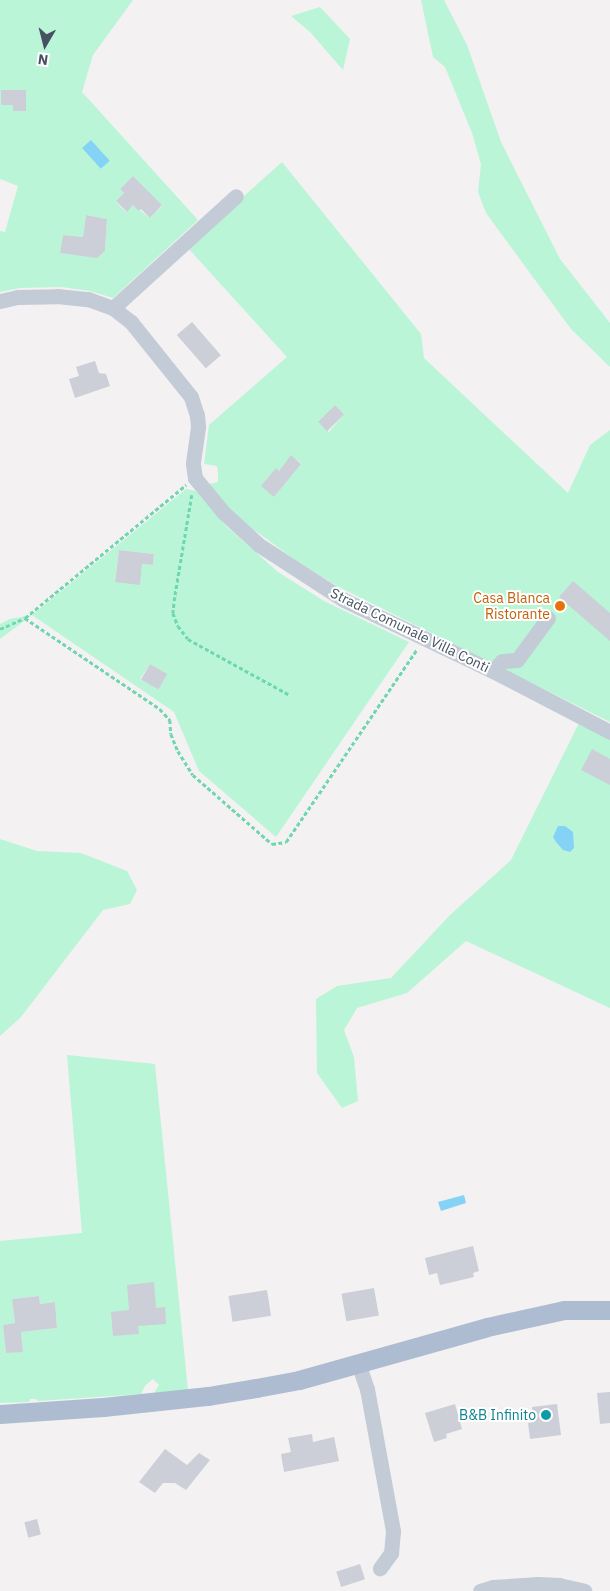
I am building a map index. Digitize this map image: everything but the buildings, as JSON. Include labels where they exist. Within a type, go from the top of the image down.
[{"type":"main road","points":[[0,1414],[103,1407],[208,1396],[300,1380],[430,1341],[530,1318],[580,1309],[610,1310]]},
{"type":"street","points":[[113,308],[236,196]]},
{"type":"street","points":[[0,301],[18,297],[57,296],[88,299],[113,308],[131,322],[191,397],[197,415],[198,427],[193,464],[195,478]]},
{"type":"street","name":"Strada Comunale Villa Conti","points":[[195,478],[211,499],[241,529],[293,569],[344,600],[493,671],[610,732]]},
{"type":"street","points":[[493,671],[502,661],[517,660],[548,618]]},
{"type":"street","points":[[358,1363],[369,1399],[393,1531],[391,1552],[380,1568]]},
{"type":"street","points":[[480,1591],[493,1587],[538,1584],[558,1585],[584,1591]]},
{"type":"path","points":[[0,629],[25,618],[195,478]]},
{"type":"path","points":[[195,478],[173,613],[178,626],[188,639],[290,695]]},
{"type":"path","points":[[25,618],[160,709],[170,720],[171,734],[178,752],[193,775],[272,844],[278,845],[286,842],[424,639]]},
{"type":"green space","points":[[0,0],[133,0],[93,55],[82,92],[198,220],[113,298],[90,291],[61,287],[20,288],[0,292],[0,231],[5,232],[18,186],[0,179]],"holes":[[[26,90],[26,110],[13,111],[13,105],[1,105],[1,91]],[[133,176],[162,206],[150,218],[133,205],[126,212],[116,202],[124,193],[120,189]],[[86,215],[107,219],[105,251],[97,257],[60,253],[63,235],[83,237]]]},
{"type":"green space","points":[[421,0],[444,0],[467,45],[501,142],[560,259],[610,323],[610,367],[571,329],[486,213],[478,192],[481,164],[472,133],[445,67],[433,57]]},
{"type":"green space","points":[[320,7],[350,39],[343,70],[310,32],[291,16]]},
{"type":"green space","points":[[282,162],[421,334],[424,358],[568,493],[590,445],[610,430],[610,722],[337,586],[294,559],[242,521],[215,494],[209,484],[218,482],[217,466],[204,464],[209,425],[287,357],[187,247]],"holes":[[[335,405],[344,414],[329,432],[319,423]],[[291,456],[301,463],[274,497],[276,469],[279,471]]]},
{"type":"green space","points":[[186,489],[196,491],[226,526],[278,572],[324,601],[409,642],[276,837],[199,771],[174,712],[32,615]],"holes":[[[119,550],[154,554],[153,565],[142,564],[140,584],[115,581]],[[150,664],[167,674],[158,689],[140,679]]]},
{"type":"green space","points":[[32,615],[0,639],[0,624],[10,619]]},
{"type":"green space","points":[[579,723],[610,740],[610,1008],[466,941],[407,993],[357,1008],[344,1030],[354,1057],[358,1101],[342,1108],[317,1073],[316,999],[337,986],[391,978],[450,915],[511,860]]},
{"type":"green space","points":[[0,839],[37,851],[81,853],[127,871],[137,890],[130,904],[103,910],[21,1017],[0,1036]]},
{"type":"green space","points":[[67,1055],[155,1064],[188,1390],[154,1393],[159,1385],[153,1379],[145,1386],[141,1394],[38,1401],[30,1399],[29,1402],[0,1403],[0,1241],[82,1233]],"holes":[[[39,1296],[40,1304],[55,1302],[57,1328],[21,1332],[23,1351],[6,1353],[3,1325],[15,1323],[12,1299]]]},
{"type":"water","points":[[91,140],[110,161],[101,169],[82,148]]},
{"type":"water","points":[[558,826],[565,826],[573,832],[574,848],[570,852],[563,850],[553,837]]},
{"type":"water","points":[[464,1195],[466,1203],[441,1211],[438,1202]]},
{"type":"place","name":"Casa Blanca Ristorante","points":[[560,606]]},
{"type":"place","name":"B&B Infinito","points":[[546,1415]]}]
